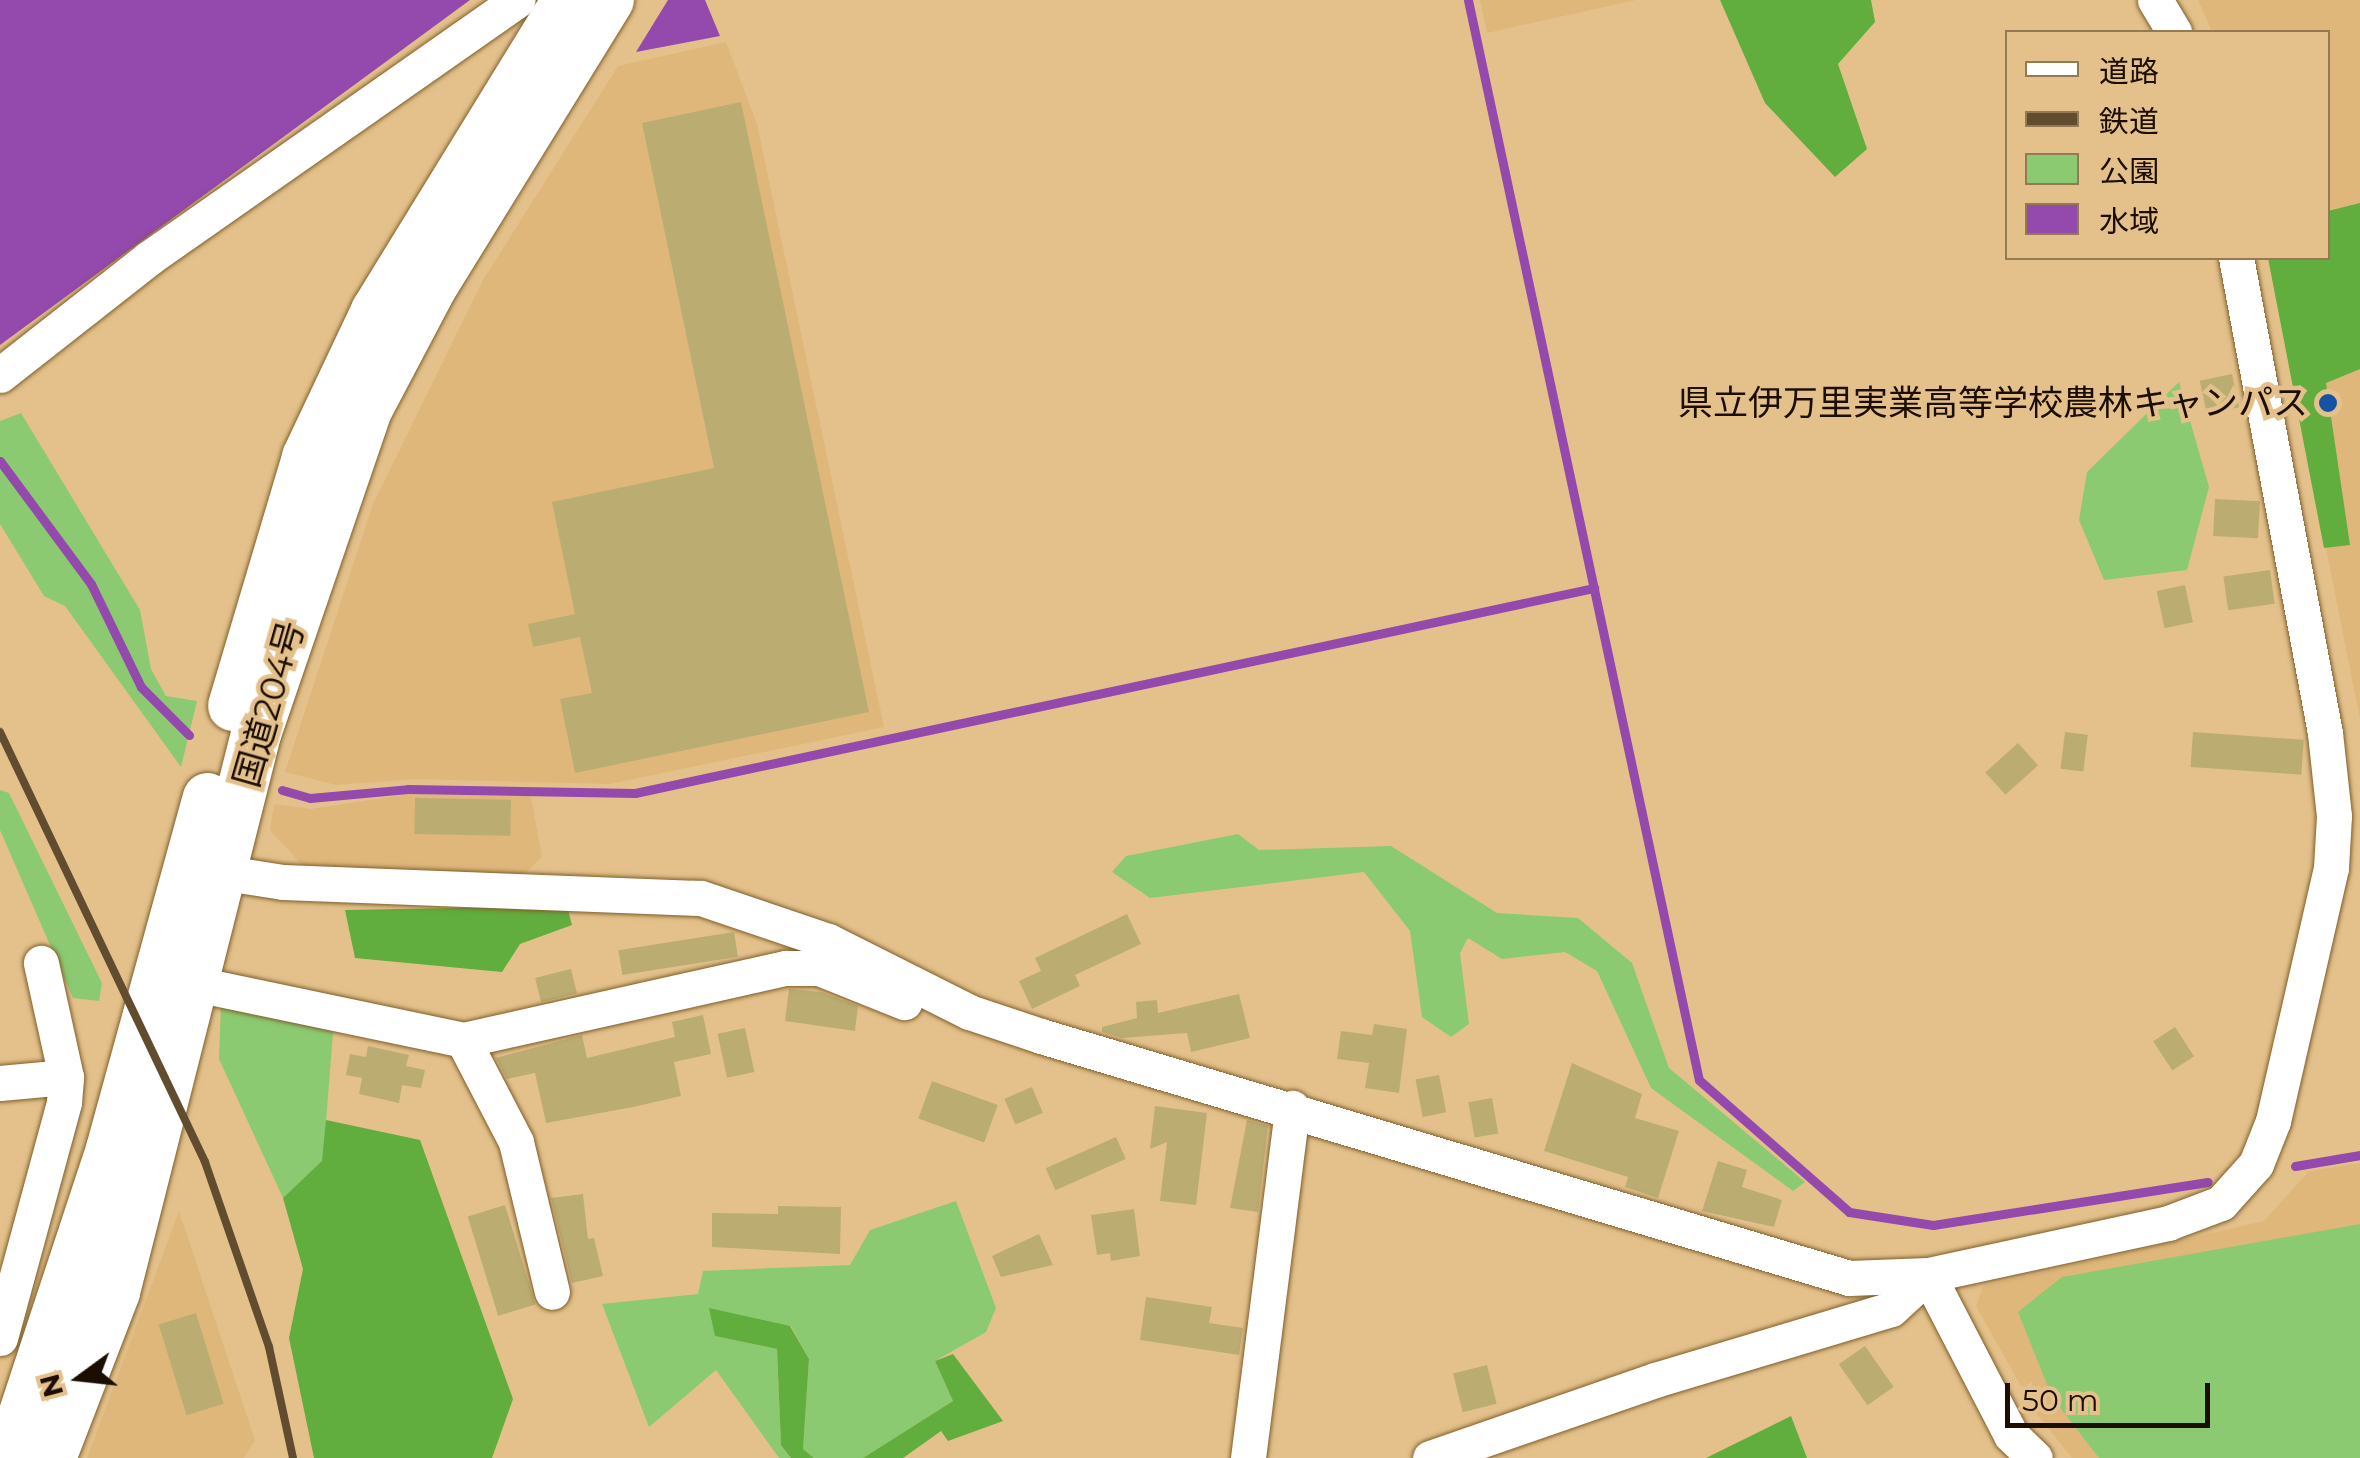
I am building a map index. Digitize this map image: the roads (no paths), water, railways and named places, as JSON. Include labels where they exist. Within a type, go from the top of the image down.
[{"type":"highway","name":"国道204号","points":[[51,1458],[115,1292],[196,984],[206,871],[265,584],[307,456],[376,311],[567,0]]},
{"type":"highway","name":"国道204号","points":[[8,1458],[367,410],[433,285],[609,0]]},
{"type":"street","points":[[0,376],[149,258],[518,0]]},
{"type":"street","points":[[2155,0],[2173,30]]},
{"type":"street","points":[[196,984],[463,1040],[786,968],[819,968],[910,1005],[969,1012],[1848,1278],[1928,1276],[2168,1223],[2220,1203],[2240,1186],[2273,1121],[2346,864],[2334,816],[2325,733],[2236,260]]},
{"type":"street","points":[[206,871],[701,898],[828,941],[969,1012]]},
{"type":"street","points":[[0,1338],[66,1077],[41,963]]},
{"type":"street","points":[[463,1040],[516,1142],[552,1292]]},
{"type":"street","points":[[0,1083],[66,1077]]},
{"type":"street","points":[[1248,1458],[1292,1108]]},
{"type":"street","points":[[1430,1458],[1891,1309],[1928,1276]]},
{"type":"street","points":[[1928,1276],[2010,1435],[2035,1458]]},
{"type":"water","points":[[0,0],[470,0],[0,345]]},
{"type":"water","points":[[668,0],[705,0],[720,36],[636,52]]},
{"type":"waterway","points":[[1468,0],[1699,1080],[1849,1212],[1933,1225],[2208,1182]]},
{"type":"waterway","points":[[0,461],[91,584],[141,687],[189,735]]},
{"type":"waterway","points":[[282,790],[310,798],[408,789],[635,793],[1594,588]]},
{"type":"waterway","points":[[2295,1166],[2360,1155]]},
{"type":"railway","points":[[0,732],[205,1162],[269,1347],[293,1458]]},
{"type":"place","name":"県立伊万里実業高等学校農林キャンパス","points":[[2328,403]]}]
